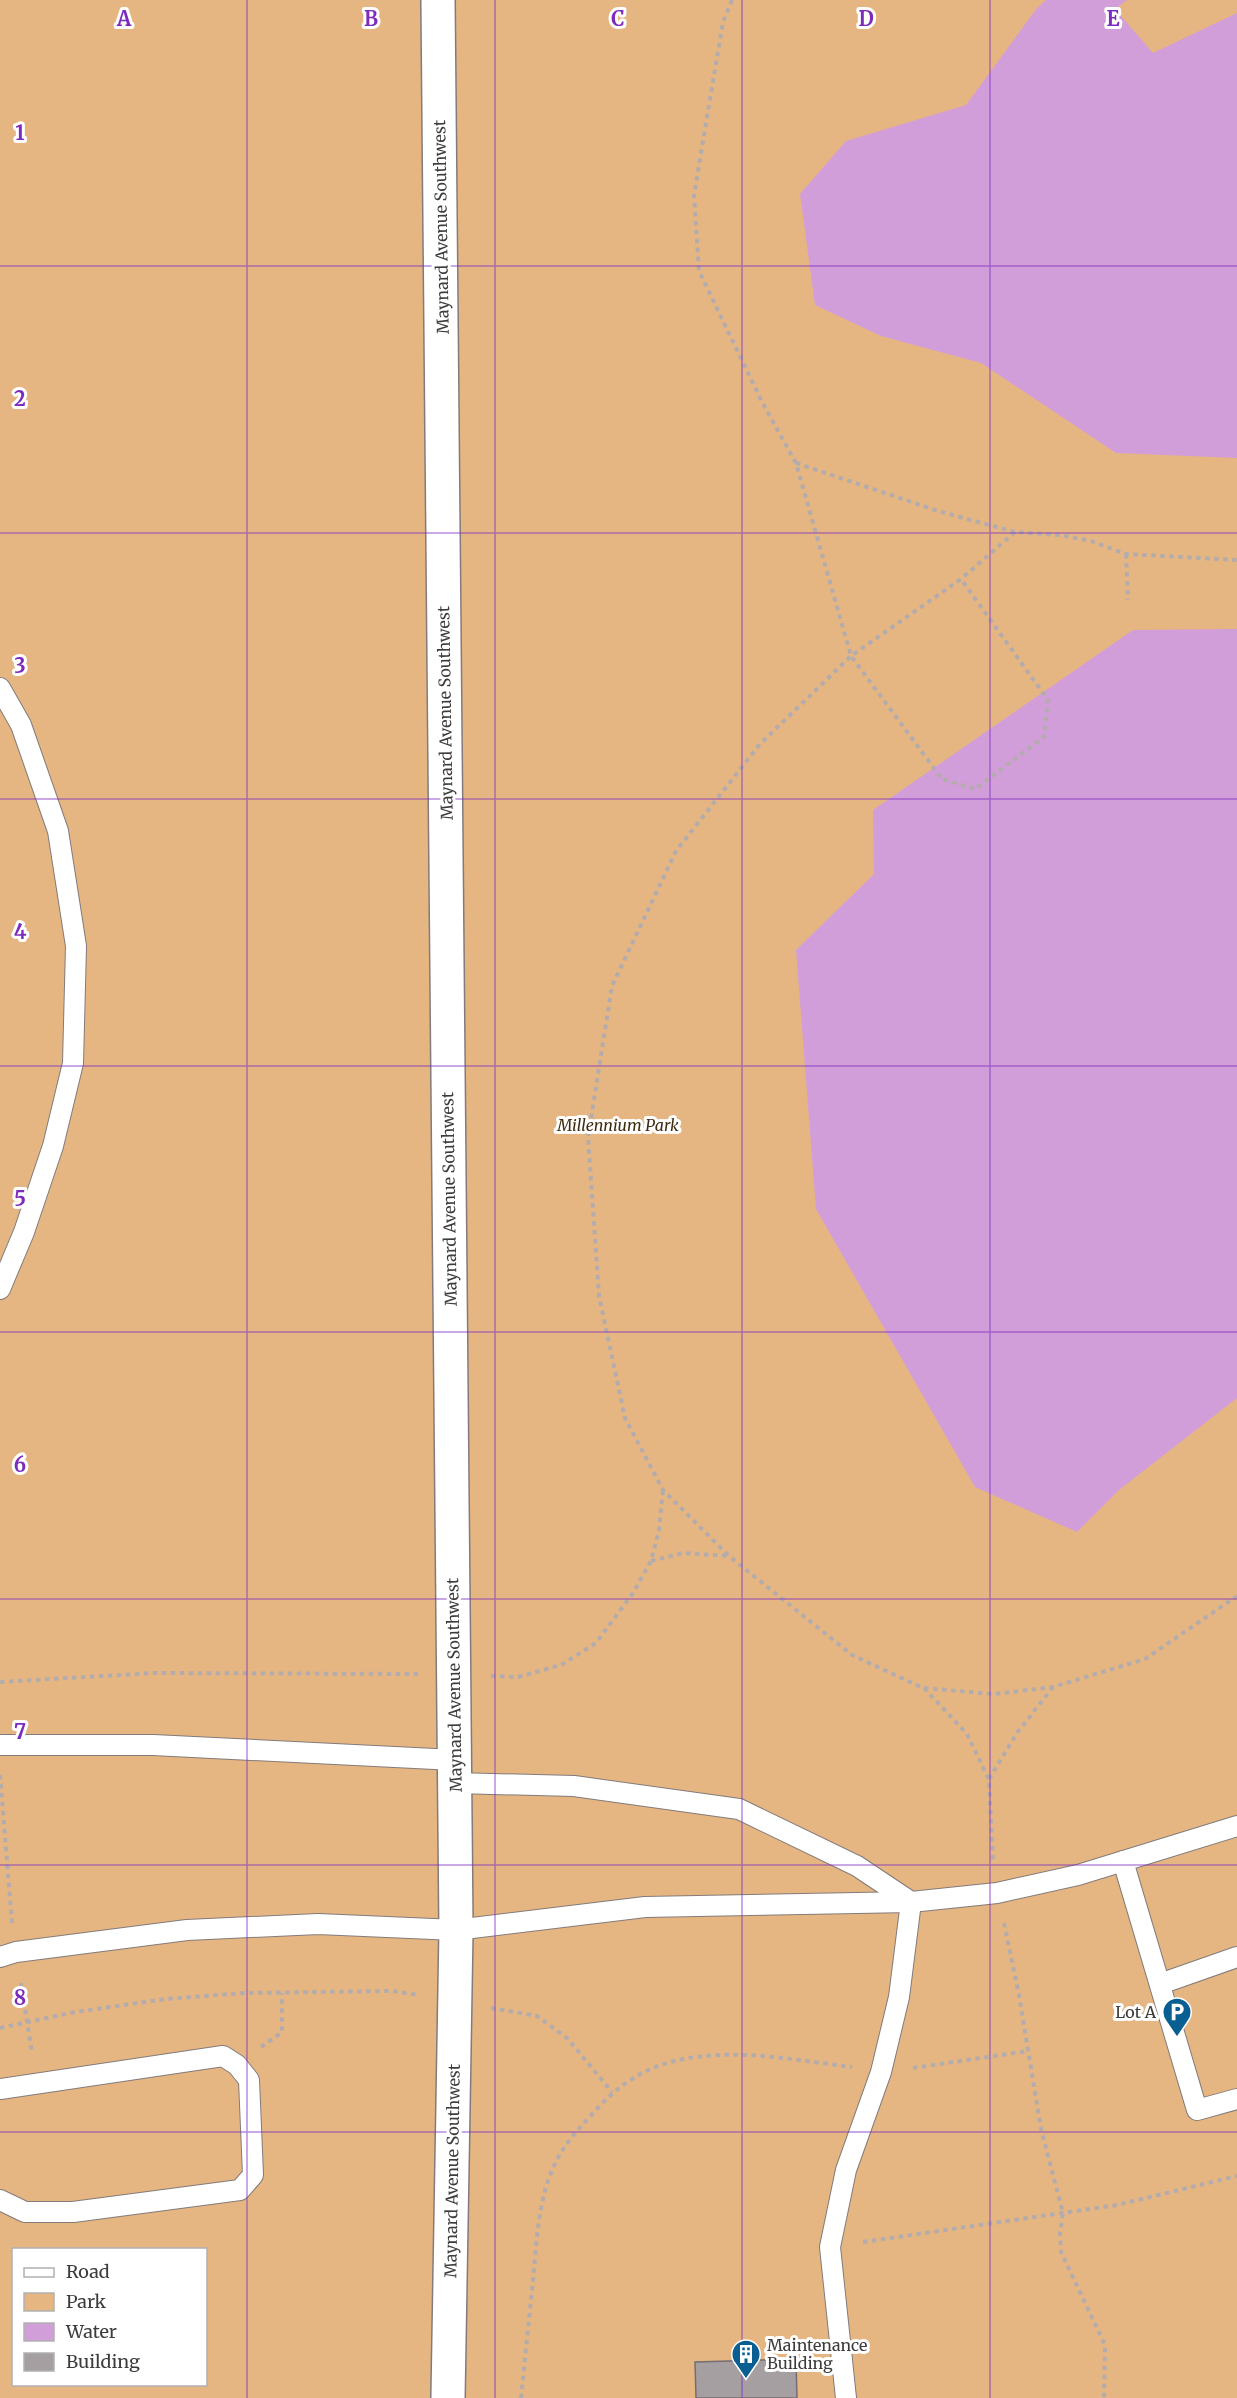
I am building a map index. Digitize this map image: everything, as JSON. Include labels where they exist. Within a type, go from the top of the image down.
[{"type":"street","name":"Maynard Avenue Southwest","points":[[438,0],[456,1930],[448,2398]]},
{"type":"lane","points":[[0,687],[21,725],[58,831],[76,946],[73,1063],[54,1146],[24,1232],[0,1289]]},
{"type":"lane","points":[[0,1745],[153,1745],[455,1772],[739,1809],[857,1866],[910,1902]]},
{"type":"lane","points":[[0,1957],[27,1951],[187,1930],[318,1924],[456,1930],[645,1907],[910,1902],[997,1893],[1078,1875],[1237,1826]]},
{"type":"lane","points":[[1123,1861],[1197,2110],[1237,2099]]},
{"type":"lane","points":[[846,2398],[830,2247],[846,2170],[881,2072],[899,1998],[910,1902]]},
{"type":"lane","points":[[1160,1984],[1237,1957]]},
{"type":"lane","points":[[0,2089],[223,2056],[237,2065],[249,2080],[253,2136],[253,2175],[240,2190],[73,2212],[25,2212],[0,2200]]},
{"type":"path","points":[[732,0],[723,22],[694,195],[699,271],[762,402],[796,463],[851,656],[942,779],[975,789],[1044,737],[1048,700],[961,579]]},
{"type":"path","points":[[796,463],[938,511],[1015,532],[1060,535],[1091,542],[1126,554],[1237,560]]},
{"type":"path","points":[[1015,532],[961,579],[851,656],[759,744],[676,851],[612,986],[588,1137],[599,1296],[625,1418],[663,1490],[729,1556],[852,1655],[923,1688],[994,1694],[1053,1687],[1145,1659],[1237,1596]]},
{"type":"path","points":[[1126,554],[1128,600]]},
{"type":"path","points":[[0,1682],[154,1673],[518,1677],[561,1665],[596,1643],[633,1593],[651,1562],[659,1530],[663,1490]]},
{"type":"path","points":[[651,1562],[683,1553],[729,1556]]},
{"type":"path","points":[[923,1688],[967,1734],[989,1780],[1017,1733],[1053,1687]]},
{"type":"path","points":[[0,2028],[75,2012],[165,1999],[282,1993],[392,1991],[537,2016],[567,2038],[612,2092]]},
{"type":"path","points":[[237,2065],[282,2032],[282,1993]]},
{"type":"path","points":[[521,2398],[540,2211],[550,2176],[575,2133],[612,2092],[636,2074],[670,2061],[720,2055],[791,2059],[881,2072],[1028,2051],[1041,2128],[1063,2213],[1060,2232],[1061,2252],[1105,2344],[1104,2398]]},
{"type":"path","points":[[830,2247],[1116,2205],[1237,2176]]},
{"type":"green space","name":"Millennium Park","points":[[0,0],[1237,0],[1237,2398],[0,2398]]},
{"type":"water","points":[[1046,0],[1127,0],[1115,9],[1153,53],[1237,13],[1237,458],[1116,453],[981,363],[881,336],[815,305],[800,194],[846,141],[966,105],[1037,8]]},
{"type":"water","points":[[1237,629],[1237,1398],[1119,1490],[1077,1532],[975,1487],[816,1209],[796,950],[874,874],[873,810],[1133,630]]},
{"type":"building","name":"Maintenance Building","points":[[796,2359],[797,2398],[696,2398],[695,2362]]},
{"type":"place","name":"Lot A","points":[[1177,2038]]},
{"type":"place","name":"Maintenance Building","points":[[746,2380]]}]
